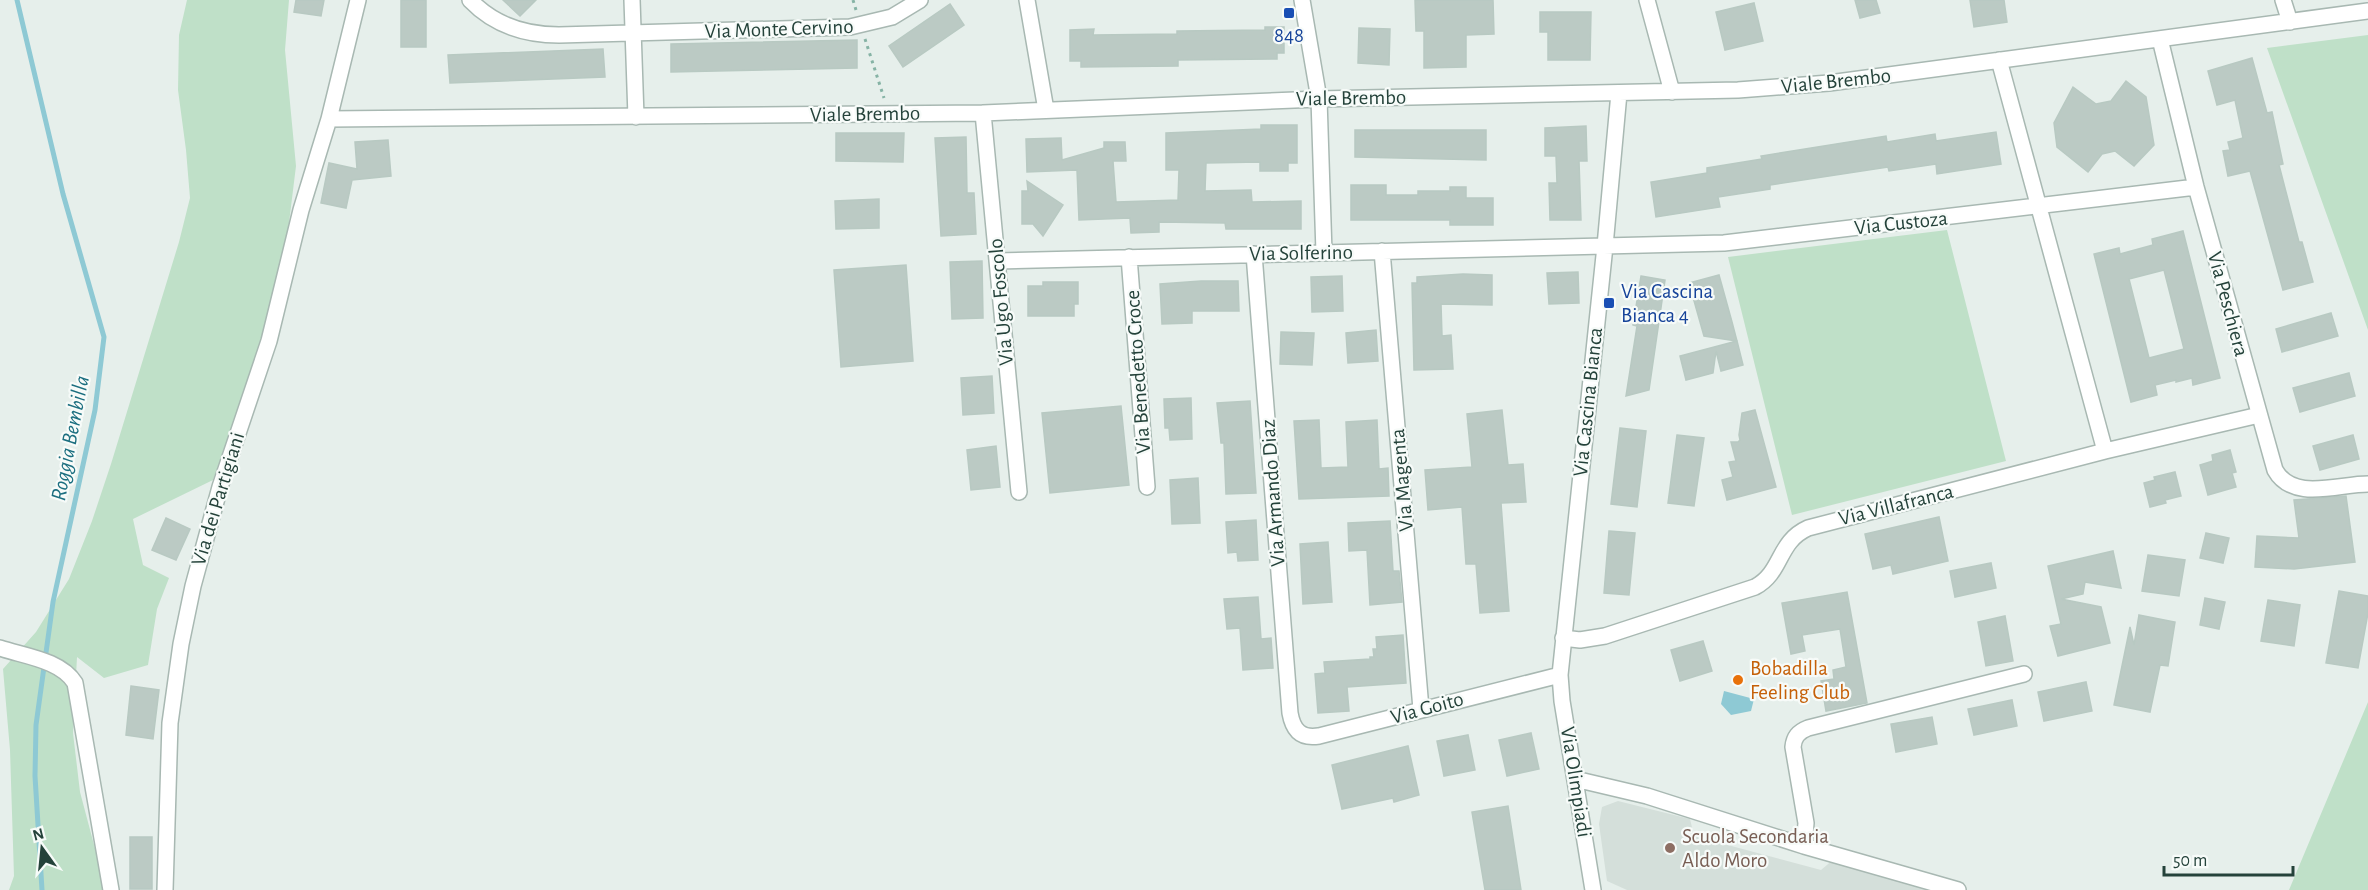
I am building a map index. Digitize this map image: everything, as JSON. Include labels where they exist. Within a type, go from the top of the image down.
[{"type":"street","name":"Via dei Partigiani","points":[[165,890],[169,736],[186,621],[209,525],[266,350],[301,210],[329,119],[358,0]]},
{"type":"street","name":"Via Monte Cervino","points":[[470,0],[498,21],[526,32],[559,35],[861,26],[892,17],[920,0]]},
{"type":"street","points":[[632,0],[636,117]]},
{"type":"street","points":[[1027,0],[1046,110]]},
{"type":"street","points":[[1302,0],[1319,99],[1323,253]]},
{"type":"street","points":[[1647,0],[1672,92]]},
{"type":"street","points":[[2283,0],[2290,22]]},
{"type":"street","name":"Viale Brembo","points":[[329,119],[983,113],[1319,99],[1672,92],[1808,86],[2368,11]]},
{"type":"street","name":"Via Peschiera","points":[[2160,39],[2196,187],[2275,470],[2286,484],[2301,489],[2368,484]]},
{"type":"street","points":[[1999,60],[2105,451]]},
{"type":"street","name":"Via Cascina Bianca","points":[[1560,675],[1619,93]]},
{"type":"street","name":"Via Ugo Foscolo","points":[[983,113],[1019,492]]},
{"type":"street","name":"Via Custoza","points":[[1605,246],[1724,243],[2196,187]]},
{"type":"street","name":"Via Solferino","points":[[997,261],[1605,246]]},
{"type":"street","name":"Via Magenta","points":[[1382,251],[1421,710]]},
{"type":"street","name":"Via Armando Diaz","points":[[1254,254],[1290,712],[1297,731]]},
{"type":"street","name":"Via Benedetto Croce","points":[[1129,257],[1147,487]]},
{"type":"street","name":"Via Villafranca","points":[[1563,638],[1586,639],[1605,636],[1755,587],[1772,574],[1789,540],[1808,528],[2105,451],[2259,415]]},
{"type":"street","points":[[0,648],[53,665],[69,674],[76,687],[111,890]]},
{"type":"street","points":[[1804,846],[1806,823],[1793,747],[1795,737],[1799,732],[2024,674]]},
{"type":"street","name":"Via Goito","points":[[1297,731],[1303,736],[1314,737],[1560,675]]},
{"type":"street","name":"Via Olimpiadi","points":[[1560,675],[1562,701],[1593,890]]},
{"type":"street","points":[[1575,779],[1647,796],[1804,846],[1958,890]]},
{"type":"path","points":[[853,0],[890,114]]},
{"type":"shaded area","name":"Scuola Secondaria Aldo Moro","points":[[1618,801],[1690,819],[1694,836],[1821,870],[1834,859],[1935,890],[1627,890],[1607,881],[1599,824],[1602,807]]},
{"type":"green space","points":[[187,0],[289,0],[285,50],[296,166],[286,247],[267,329],[213,480],[133,519],[143,565],[169,578],[157,609],[148,665],[104,678],[77,657],[73,733],[80,792],[106,890],[9,890],[14,876],[10,750],[3,669],[36,632],[69,579],[111,464],[179,242],[190,198],[178,90],[179,35]]},
{"type":"green space","points":[[2368,35],[2368,330],[2267,48]]},
{"type":"green space","points":[[1947,230],[2006,461],[1792,515],[1728,257]]},
{"type":"green space","points":[[2368,702],[2368,890],[2289,890]]},
{"type":"water","points":[[1724,691],[1754,699],[1751,711],[1731,715],[1721,704]]},
{"type":"building","points":[[296,0],[324,0],[321,16],[294,12]]},
{"type":"building","points":[[401,0],[426,0],[426,47],[401,47]]},
{"type":"building","points":[[503,0],[536,0],[520,16]]},
{"type":"building","points":[[1415,0],[1493,0],[1494,34],[1466,35],[1466,67],[1424,68],[1424,31],[1416,31]]},
{"type":"building","points":[[1855,0],[1876,0],[1880,13],[1860,18]]},
{"type":"building","points":[[1970,0],[2004,0],[2007,22],[1974,27]]},
{"type":"building","points":[[1754,3],[1763,41],[1725,50],[1716,12]]},
{"type":"building","points":[[950,4],[964,25],[903,67],[889,46]]},
{"type":"building","points":[[1540,12],[1591,12],[1590,60],[1548,60],[1548,32],[1540,32]]},
{"type":"building","points":[[1265,27],[1284,27],[1284,53],[1277,53],[1277,59],[1178,60],[1178,66],[1081,67],[1081,61],[1070,61],[1070,30],[1094,29],[1093,35],[1177,34],[1177,31],[1265,30]]},
{"type":"building","points":[[1359,28],[1390,29],[1389,65],[1358,63]]},
{"type":"building","points":[[857,40],[857,68],[671,72],[671,44]]},
{"type":"building","points":[[603,49],[605,77],[450,83],[448,55]]},
{"type":"building","points":[[2252,58],[2267,113],[2272,112],[2283,164],[2279,165],[2299,242],[2302,242],[2313,282],[2283,290],[2250,171],[2228,176],[2223,151],[2230,150],[2228,142],[2243,138],[2235,100],[2217,105],[2208,71]]},
{"type":"building","points":[[2126,81],[2146,97],[2154,145],[2134,166],[2115,151],[2102,154],[2088,172],[2057,147],[2054,123],[2073,87],[2096,104],[2111,101]]},
{"type":"building","points":[[1261,125],[1297,125],[1297,163],[1288,163],[1288,171],[1260,171],[1260,162],[1206,163],[1205,191],[1251,190],[1252,202],[1301,201],[1301,229],[1226,229],[1225,223],[1159,222],[1159,232],[1131,233],[1130,218],[1079,220],[1077,170],[1027,172],[1026,139],[1061,138],[1062,160],[1104,148],[1104,142],[1125,142],[1126,161],[1113,161],[1116,202],[1178,200],[1179,170],[1166,170],[1166,133],[1261,129]]},
{"type":"building","points":[[1586,126],[1587,161],[1579,161],[1581,220],[1550,220],[1549,183],[1557,183],[1556,156],[1545,156],[1545,128]]},
{"type":"building","points":[[1355,130],[1486,130],[1486,160],[1355,157]]},
{"type":"building","points":[[1996,132],[2001,164],[1937,174],[1936,164],[1889,171],[1888,167],[1770,185],[1770,189],[1718,197],[1720,207],[1656,217],[1651,182],[1707,173],[1707,168],[1762,159],[1761,156],[1886,136],[1887,142],[1935,134],[1936,141]]},
{"type":"building","points":[[836,133],[904,133],[903,162],[836,161]]},
{"type":"building","points":[[966,137],[967,193],[974,193],[976,234],[941,236],[935,138]]},
{"type":"building","points":[[388,140],[391,176],[352,180],[346,208],[321,203],[329,163],[357,169],[355,142]]},
{"type":"building","points":[[1027,181],[1063,205],[1043,236],[1033,224],[1022,224],[1022,191],[1028,191]]},
{"type":"building","points":[[1351,185],[1386,185],[1386,195],[1418,195],[1418,191],[1450,191],[1450,187],[1466,187],[1466,198],[1493,198],[1493,225],[1450,225],[1450,220],[1351,220]]},
{"type":"building","points":[[879,199],[879,228],[836,229],[835,201]]},
{"type":"building","points":[[2183,231],[2220,378],[2193,385],[2192,378],[2155,385],[2157,395],[2131,402],[2094,254],[2119,248],[2120,254],[2153,245],[2152,239]],"holes":[[[2164,270],[2184,349],[2149,358],[2129,279]]]},
{"type":"building","points":[[982,261],[983,318],[952,319],[950,262]]},
{"type":"building","points":[[906,265],[913,361],[841,367],[834,270]]},
{"type":"building","points":[[1578,272],[1579,303],[1549,304],[1547,273]]},
{"type":"building","points":[[1492,275],[1492,305],[1441,304],[1442,336],[1451,335],[1453,369],[1414,370],[1412,283],[1417,283],[1417,277]]},
{"type":"building","points":[[1719,275],[1737,341],[1704,336],[1689,283]]},
{"type":"building","points":[[1342,276],[1343,311],[1312,312],[1311,277]]},
{"type":"building","points":[[1641,276],[1665,280],[1649,390],[1626,396],[1637,326],[1633,325]]},
{"type":"building","points":[[1238,281],[1239,311],[1192,311],[1192,323],[1162,324],[1160,284]]},
{"type":"building","points":[[1043,282],[1078,282],[1078,304],[1074,304],[1074,316],[1028,316],[1028,286],[1043,286]]},
{"type":"building","points":[[2331,313],[2338,336],[2282,352],[2276,329]]},
{"type":"building","points":[[1376,330],[1378,361],[1348,363],[1346,333]]},
{"type":"building","points":[[1281,332],[1314,333],[1312,365],[1280,364]]},
{"type":"building","points":[[1737,341],[1743,365],[1721,371],[1716,351],[1713,373],[1686,380],[1680,356]]},
{"type":"building","points":[[2349,373],[2355,396],[2300,412],[2293,388]]},
{"type":"building","points":[[992,376],[994,413],[963,415],[961,378]]},
{"type":"building","points":[[1191,398],[1192,439],[1170,440],[1169,428],[1165,428],[1164,399]]},
{"type":"building","points":[[1250,401],[1256,493],[1226,494],[1224,443],[1221,443],[1217,403]]},
{"type":"building","points":[[1121,406],[1129,485],[1050,493],[1042,413]]},
{"type":"building","points":[[1502,410],[1508,465],[1523,464],[1526,502],[1501,503],[1509,611],[1480,613],[1476,564],[1466,564],[1462,507],[1428,510],[1425,470],[1472,467],[1467,414]]},
{"type":"building","points":[[1755,410],[1776,487],[1727,500],[1722,480],[1733,477],[1729,462],[1736,461],[1731,442],[1740,440],[1742,413]]},
{"type":"building","points":[[1319,420],[1321,468],[1348,467],[1346,422],[1377,420],[1379,469],[1388,468],[1389,496],[1299,499],[1294,421]]},
{"type":"building","points":[[1620,428],[1646,431],[1637,507],[1611,504]]},
{"type":"building","points":[[1677,435],[1704,438],[1694,506],[1668,503]]},
{"type":"building","points":[[2353,435],[2359,459],[2320,470],[2313,446]]},
{"type":"building","points":[[996,446],[1000,487],[971,490],[967,450]]},
{"type":"building","points":[[2230,450],[2236,472],[2232,473],[2236,487],[2208,495],[2200,465],[2213,461],[2212,455]]},
{"type":"building","points":[[2175,472],[2181,496],[2150,507],[2144,483],[2155,480],[2154,477]]},
{"type":"building","points":[[1198,478],[1200,523],[1172,524],[1170,480]]},
{"type":"building","points":[[2346,496],[2355,562],[2294,569],[2255,567],[2257,536],[2299,538],[2294,500]]},
{"type":"building","points":[[1939,517],[1948,561],[1893,574],[1891,565],[1873,569],[1865,534]]},
{"type":"building","points":[[166,518],[190,529],[176,560],[152,550]]},
{"type":"building","points":[[1256,520],[1258,560],[1238,561],[1237,552],[1228,553],[1226,522]]},
{"type":"building","points":[[1390,521],[1393,571],[1399,571],[1402,602],[1370,605],[1367,550],[1349,551],[1348,523]]},
{"type":"building","points":[[1609,531],[1635,533],[1629,595],[1604,593]]},
{"type":"building","points":[[2206,533],[2229,538],[2223,563],[2200,558]]},
{"type":"building","points":[[1328,542],[1332,602],[1303,604],[1300,544]]},
{"type":"building","points":[[2113,551],[2121,588],[2085,582],[2083,594],[2061,599],[2101,607],[2110,643],[2058,656],[2050,626],[2061,624],[2048,566]]},
{"type":"building","points":[[2148,555],[2185,560],[2179,596],[2142,591]]},
{"type":"building","points":[[1991,563],[1996,588],[1955,597],[1950,571]]},
{"type":"building","points":[[2339,591],[2368,596],[2368,613],[2358,668],[2326,663]]},
{"type":"building","points":[[1847,592],[1867,703],[1826,711],[1821,681],[1834,679],[1833,670],[1846,667],[1840,629],[1802,635],[1805,651],[1791,654],[1782,603]]},
{"type":"building","points":[[1258,597],[1261,639],[1271,638],[1273,668],[1243,670],[1240,628],[1227,629],[1224,599]]},
{"type":"building","points":[[2205,598],[2225,602],[2219,629],[2200,625]]},
{"type":"building","points":[[2268,600],[2300,605],[2294,646],[2261,641]]},
{"type":"building","points":[[2139,615],[2175,622],[2168,666],[2160,665],[2150,712],[2114,705],[2130,627],[2134,645]]},
{"type":"building","points":[[2005,616],[2013,661],[1986,666],[1978,622]]},
{"type":"building","points":[[1403,635],[1406,683],[1347,687],[1349,711],[1318,713],[1315,674],[1325,673],[1324,662],[1370,659],[1374,657],[1373,649],[1377,649],[1376,637]]},
{"type":"building","points":[[1703,641],[1712,671],[1680,681],[1671,650]]},
{"type":"building","points":[[2086,682],[2092,711],[2044,721],[2038,692]]},
{"type":"building","points":[[131,686],[159,690],[153,739],[126,735]]},
{"type":"building","points":[[2012,700],[2017,726],[1974,735],[1968,709]]},
{"type":"building","points":[[1932,717],[1937,744],[1896,752],[1891,724]]},
{"type":"building","points":[[1531,733],[1539,769],[1507,776],[1499,740]]},
{"type":"building","points":[[1468,735],[1475,770],[1444,776],[1437,741]]},
{"type":"building","points":[[1408,746],[1419,795],[1394,802],[1393,798],[1342,809],[1332,765]]},
{"type":"building","points":[[1508,806],[1521,890],[1485,890],[1472,812]]},
{"type":"building","points":[[130,837],[152,837],[152,889],[130,889]]},
{"type":"waterway","name":"Roggia Bembilla","points":[[17,0],[63,194],[104,337],[95,410],[53,602],[36,725],[35,776],[42,890]]},
{"type":"place","name":"848","points":[[1289,13]]},
{"type":"place","name":"Via Cascina Bianca 4","points":[[1609,303]]},
{"type":"place","name":"Bobadilla Feeling Club","points":[[1738,680]]},
{"type":"place","name":"Scuola Secondaria Aldo Moro","points":[[1670,848]]}]
